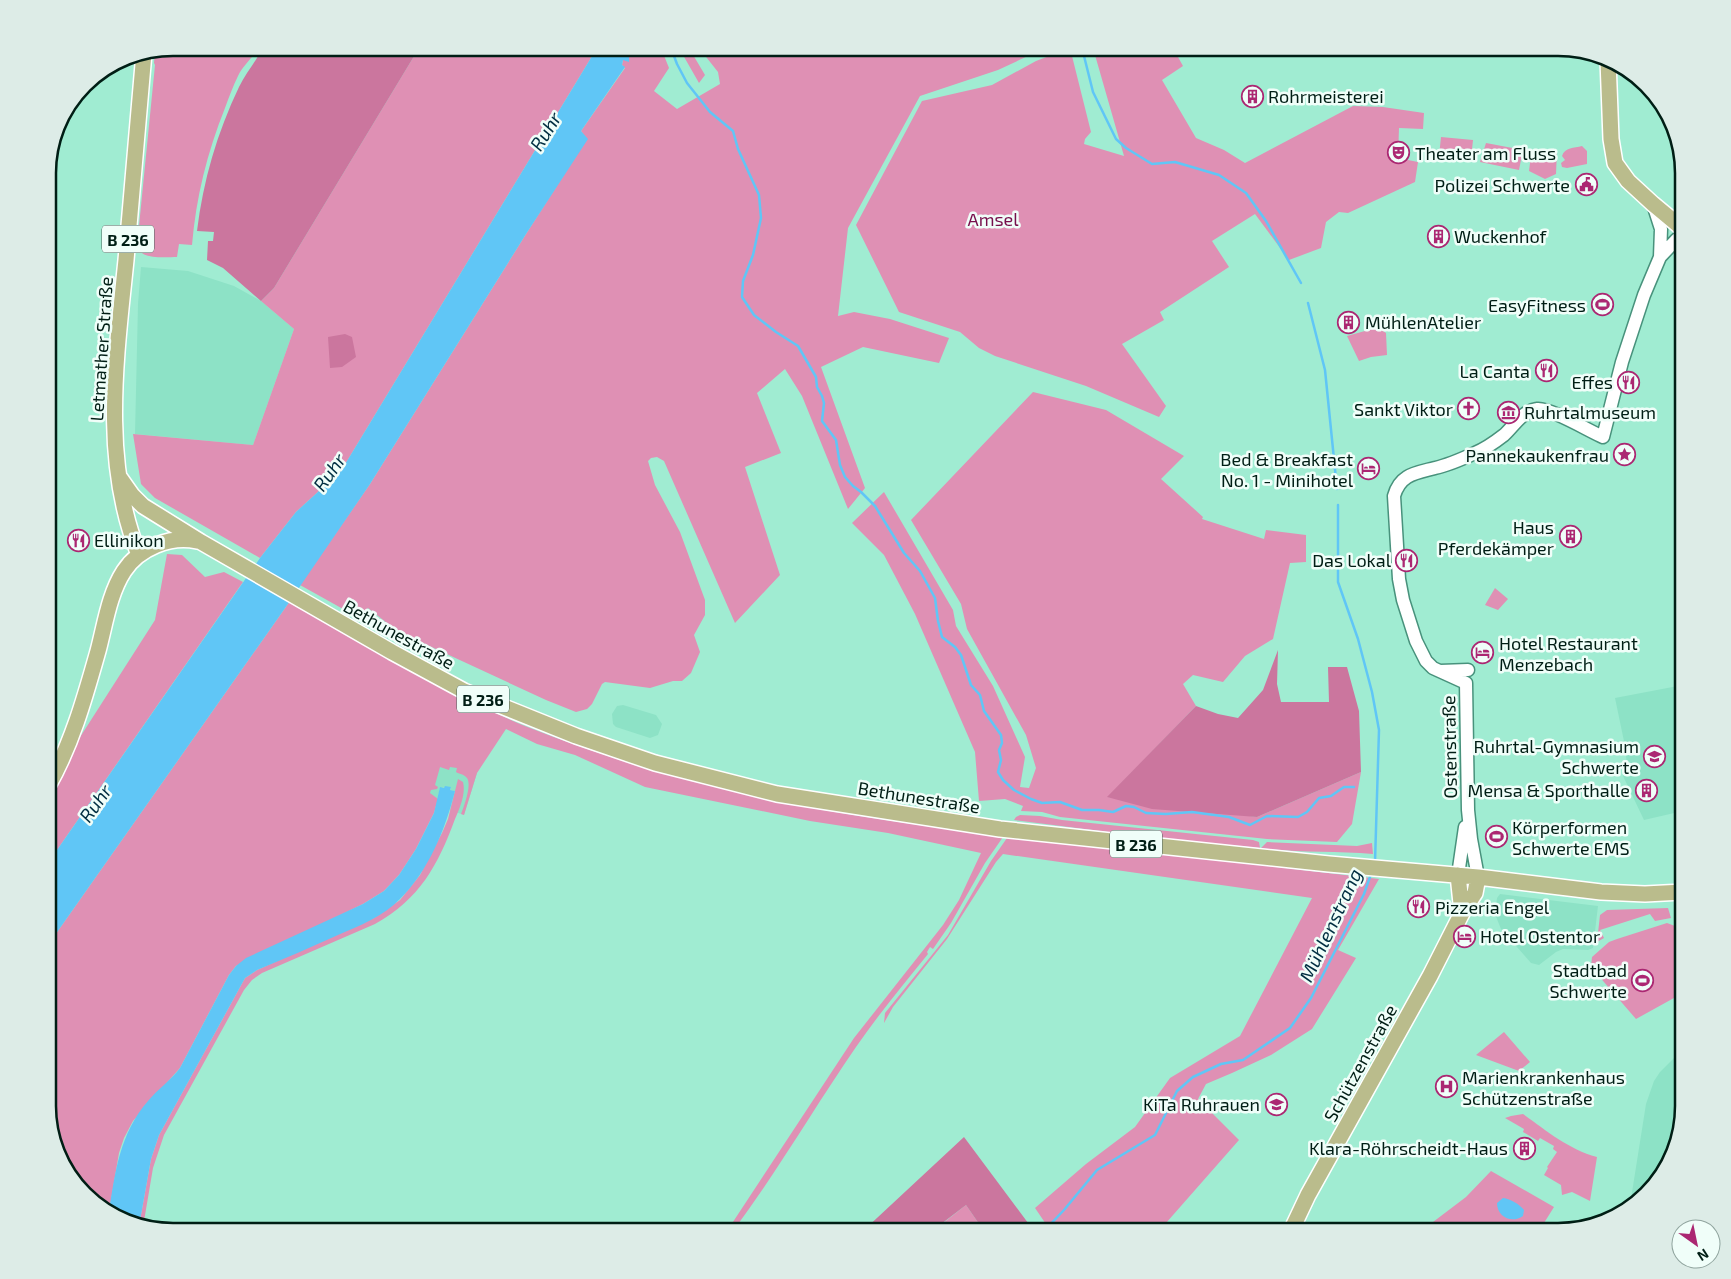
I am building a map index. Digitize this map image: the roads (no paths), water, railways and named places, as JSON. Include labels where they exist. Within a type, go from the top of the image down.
[{"type":"main road","name":"Letmather Straße","points":[[139,555],[127,518],[116,455],[114,386],[143,60]]},
{"type":"main road","points":[[1608,67],[1611,139],[1615,164],[1628,181],[1675,222]]},
{"type":"main road","name":"Bethunestraße","points":[[120,478],[132,495],[143,506],[201,542],[392,652],[464,691],[576,736],[655,763],[777,794],[1015,831],[1361,867],[1478,877],[1619,893],[1675,892]]},
{"type":"main road","name":"Bethunestraße","points":[[139,555],[164,542],[175,539],[189,539],[201,542]]},
{"type":"main road","points":[[56,771],[84,700],[113,596],[124,571],[139,555]]},
{"type":"main road","points":[[1458,875],[1462,913]]},
{"type":"main road","name":"Schützenstraße","points":[[1295,1223],[1308,1195],[1474,893],[1478,877]]},
{"type":"street","points":[[1653,204],[1661,229],[1660,257]]},
{"type":"street","points":[[1468,670],[1438,671],[1426,661],[1421,653],[1403,600],[1398,578],[1395,491],[1407,476],[1443,466],[1477,452],[1503,436],[1523,415],[1537,409],[1548,411],[1603,437],[1628,345],[1644,296],[1660,257],[1675,241]]},
{"type":"street","name":"Ostenstraße","points":[[1438,671],[1466,684],[1468,810],[1478,877]]},
{"type":"street","name":"Ostenstraße","points":[[1458,875],[1468,810]]},
{"type":"water","name":"Ruhr","points":[[592,56],[629,56],[629,62],[623,60],[622,65],[625,67],[581,131],[588,139],[526,234],[370,484],[56,934],[56,851],[260,558],[296,512],[341,471]]},
{"type":"water","points":[[445,786],[451,787],[450,790],[455,791],[441,835],[428,862],[410,888],[394,905],[371,920],[257,970],[245,978],[159,1135],[151,1159],[140,1218],[110,1204],[120,1154],[131,1126],[148,1101],[180,1068],[229,975],[236,966],[246,958],[363,904],[384,891],[399,875],[416,849],[434,813],[440,787],[444,788]]},
{"type":"water","points":[[1503,1198],[1520,1206],[1524,1210],[1523,1216],[1510,1219],[1502,1215],[1497,1203]]},
{"type":"waterway","points":[[674,56],[687,83],[710,112],[733,131],[738,149],[759,195],[761,218],[753,255],[743,281],[742,297],[754,315],[798,346],[816,377],[817,387],[824,403],[822,421],[836,440],[840,465],[845,477],[875,506],[904,553],[920,571],[935,598],[942,637],[955,647],[961,655],[971,685],[980,695],[984,711],[1001,735],[1002,743],[999,750],[1001,760],[998,772],[1003,780],[1014,790],[1042,803],[1060,802],[1082,810],[1113,812],[1126,806],[1134,807],[1146,813],[1192,812],[1229,817],[1250,825],[1267,816],[1298,817],[1307,812],[1319,798],[1331,796],[1344,787],[1354,787]]},
{"type":"waterway","name":"Mühlenstrang","points":[[1084,56],[1093,92],[1116,139],[1126,148],[1152,164],[1175,162],[1219,175],[1246,193],[1266,221],[1301,283]]},
{"type":"waterway","name":"Mühlenstrang","points":[[1308,303],[1325,370],[1337,489]]},
{"type":"waterway","name":"Mühlenstrang","points":[[1338,505],[1338,582],[1358,639],[1372,692],[1379,730],[1375,862]]},
{"type":"waterway","name":"Mühlenstrang","points":[[1052,1223],[1097,1170],[1155,1135],[1177,1091],[1193,1077],[1221,1064],[1243,1060],[1290,1028],[1311,998],[1364,894],[1371,874]]},
{"type":"place","name":"Rohrmeisterei","points":[[1252,96]]},
{"type":"place","name":"Theater am Fluss","points":[[1399,153]]},
{"type":"place","name":"Polizei Schwerte","points":[[1586,185]]},
{"type":"place","name":"Wuckenhof","points":[[1438,236]]},
{"type":"place","name":"EasyFitness","points":[[1602,305]]},
{"type":"place","name":"MühlenAtelier","points":[[1349,322]]},
{"type":"place","name":"La Canta","points":[[1546,371]]},
{"type":"place","name":"Effes","points":[[1629,382]]},
{"type":"place","name":"Sankt Viktor","points":[[1469,409]]},
{"type":"place","name":"Ruhrtalmuseum","points":[[1508,412]]},
{"type":"place","name":"Pannekaukenfrau","points":[[1625,455]]},
{"type":"place","name":"Bed & Breakfast No. 1 - Minihotel","points":[[1369,469]]},
{"type":"place","name":"Haus Pferdekämper","points":[[1570,537]]},
{"type":"place","name":"Ellinikon","points":[[78,540]]},
{"type":"place","name":"Das Lokal","points":[[1407,560]]},
{"type":"place","name":"Hotel Restaurant Menzebach","points":[[1483,653]]},
{"type":"place","name":"Ruhrtal-Gymnasium Schwerte","points":[[1655,756]]},
{"type":"place","name":"Mensa & Sporthalle","points":[[1646,790]]},
{"type":"place","name":"Körperformen Schwerte EMS","points":[[1496,837]]},
{"type":"place","name":"Pizzeria Engel","points":[[1419,907]]},
{"type":"place","name":"Hotel Ostentor","points":[[1464,936]]},
{"type":"place","name":"Stadtbad Schwerte","points":[[1643,980]]},
{"type":"place","name":"Marienkrankenhaus Schützenstraße","points":[[1446,1087]]},
{"type":"place","name":"KiTa Ruhrauen","points":[[1276,1104]]},
{"type":"place","name":"Klara-Röhrscheidt-Haus","points":[[1524,1148]]},
{"type":"park label","name":"Amsel","points":[[993,219]]}]
